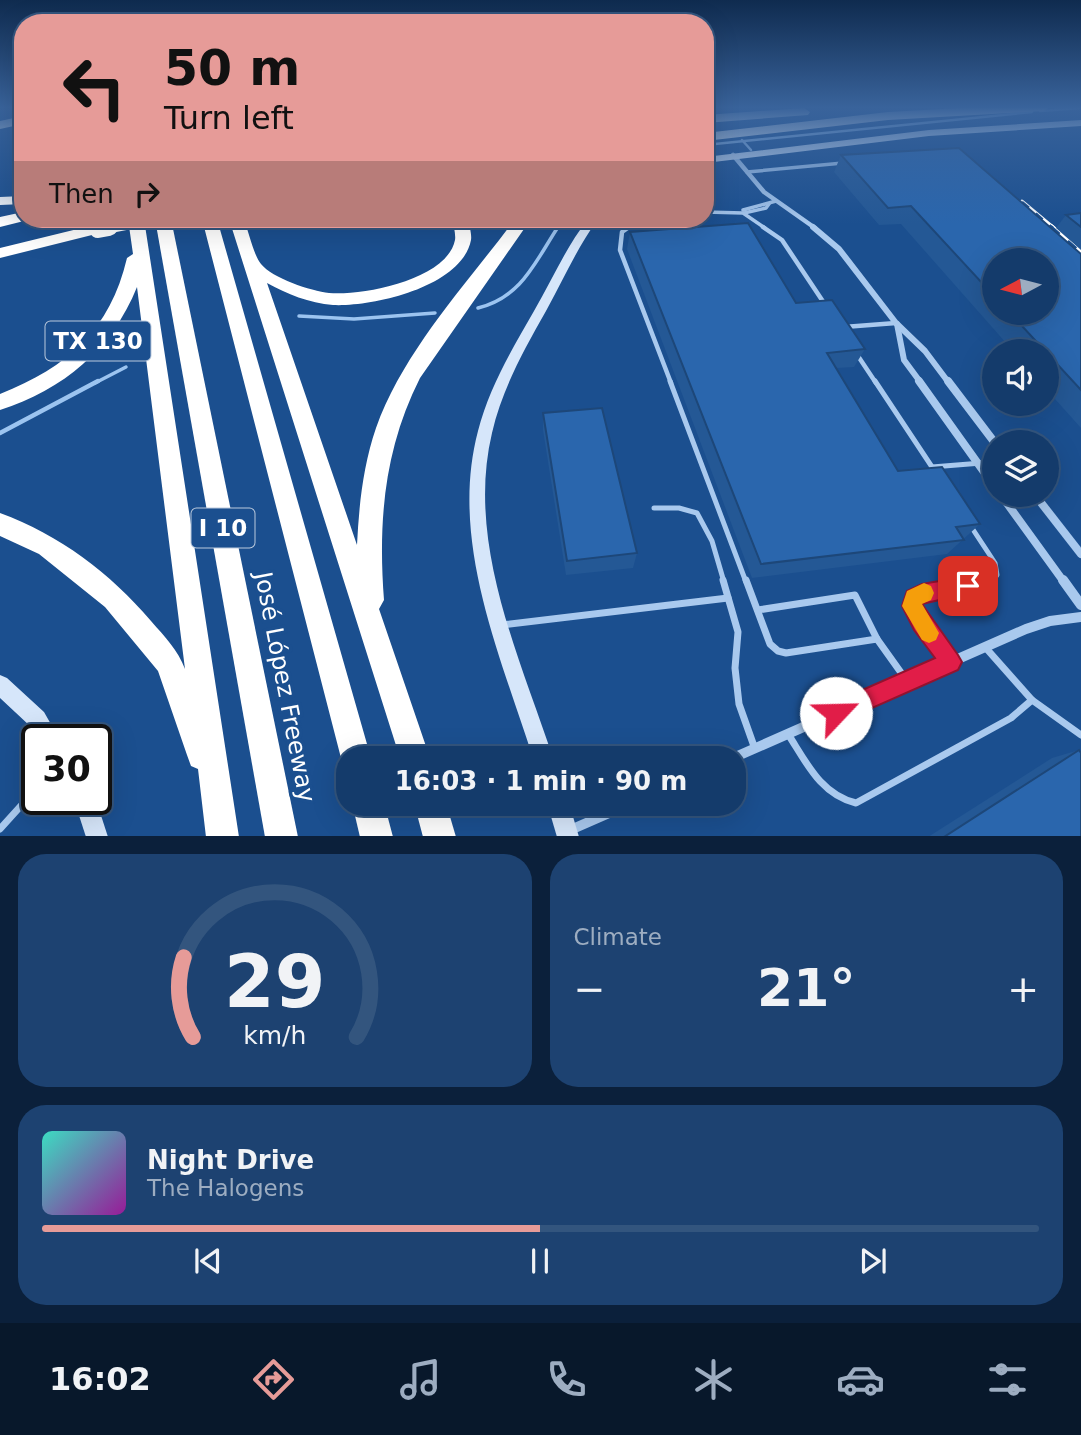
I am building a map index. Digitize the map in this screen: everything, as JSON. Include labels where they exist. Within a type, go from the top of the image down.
[{"type":"highway","points":[[0,240],[70,228]]},
{"type":"highway","points":[[0,259],[84,228]]},
{"type":"highway","name":"TX 130","points":[[0,401],[21,394],[56,375],[84,356],[104,336],[119,312],[132,280],[139,228]]},
{"type":"highway","points":[[141,228],[223,836]]},
{"type":"highway","name":"José López Freeway","points":[[165,228],[282,836]]},
{"type":"highway","name":"José López Freeway","points":[[211,228],[353,746]]},
{"type":"highway","points":[[240,228],[411,746]]},
{"type":"highway","points":[[252,266],[299,293],[333,299],[361,299],[395,292],[432,277],[451,262],[461,244],[463,228]]},
{"type":"highway","points":[[374,634],[368,558],[370,505],[386,432],[410,377],[517,228]]},
{"type":"highway","points":[[0,253],[65,236]]},
{"type":"highway","points":[[0,524],[48,547],[114,598],[169,663],[217,797]]},
{"type":"highway","points":[[372,816],[377,836]]},
{"type":"highway","points":[[434,816],[440,836]]},
{"type":"main road","points":[[714,158],[813,146]]},
{"type":"main road","points":[[539,746],[501,625],[480,544],[478,473],[485,435],[507,369],[588,228]]},
{"type":"main road","points":[[0,685],[40,724]]},
{"type":"main road","points":[[90,815],[97,836]]},
{"type":"main road","points":[[562,816],[568,834]]},
{"type":"street","points":[[733,155],[776,201],[811,225],[839,249],[896,323],[925,351],[985,430]]},
{"type":"street","points":[[896,323],[904,360],[982,469]]},
{"type":"street","points":[[1010,507],[1081,604]]},
{"type":"street","points":[[1044,507],[1081,554]]},
{"type":"street","points":[[746,753],[1026,629],[1051,621],[1081,617]]},
{"type":"street","points":[[568,834],[605,816]]},
{"type":"lane","points":[[747,172],[854,162]]},
{"type":"lane","points":[[714,212],[745,212],[766,208],[776,201]]},
{"type":"lane","points":[[745,212],[782,240],[831,314]]},
{"type":"lane","points":[[628,228],[622,232],[620,250],[770,643],[778,651],[786,653],[877,639]]},
{"type":"lane","points":[[835,321],[847,338]]},
{"type":"lane","points":[[840,327],[896,323]]},
{"type":"lane","points":[[854,349],[939,478]]},
{"type":"lane","points":[[932,467],[982,463]]},
{"type":"lane","points":[[654,508],[679,508],[697,513],[712,541],[738,632],[735,668],[739,704],[755,749]]},
{"type":"lane","points":[[951,662],[912,606],[914,598],[922,593],[991,582],[997,575],[995,563],[967,520]]},
{"type":"lane","points":[[758,610],[855,595],[877,639],[907,681]]},
{"type":"lane","points":[[501,625],[728,598]]},
{"type":"lane","points":[[985,647],[1032,700],[1081,735]]},
{"type":"lane","points":[[788,734],[831,796],[843,802],[856,803],[1011,718],[1032,700]]},
{"type":"lane","points":[[0,829],[21,806]]},
{"type":"building","points":[[959,148],[1081,254],[1081,390],[1059,366],[1059,339],[1034,339],[1022,326],[1059,326],[1059,248],[982,248],[982,283],[911,206],[888,208],[841,155]]},
{"type":"building","points":[[1081,213],[1081,227],[1066,215]]},
{"type":"building","points":[[748,223],[796,303],[832,300],[865,349],[827,353],[898,471],[942,467],[980,524],[956,527],[964,540],[761,564],[630,232],[714,228],[714,226]]},
{"type":"building","points":[[602,408],[637,553],[567,561],[543,413]]},
{"type":"building","points":[[1079,750],[1081,753],[1081,836],[946,836]]},
{"type":"waterway","points":[[747,146],[751,150]]},
{"type":"waterway","points":[[478,308],[493,303],[517,287],[557,228]]},
{"type":"waterway","points":[[299,316],[354,319],[435,313]]},
{"type":"waterway","points":[[95,383],[126,367]]},
{"type":"waterway","points":[[0,433],[98,381]]},
{"type":"railway","points":[[1022,202],[1053,228]]},
{"type":"railway","points":[[1051,227],[1081,253]]},
{"type":"slow traffic","points":[[924,593],[914,598],[912,606],[929,633]]},
{"type":"route","points":[[836,713],[951,662],[921,623],[912,606],[914,598],[922,593],[968,586]]}]
